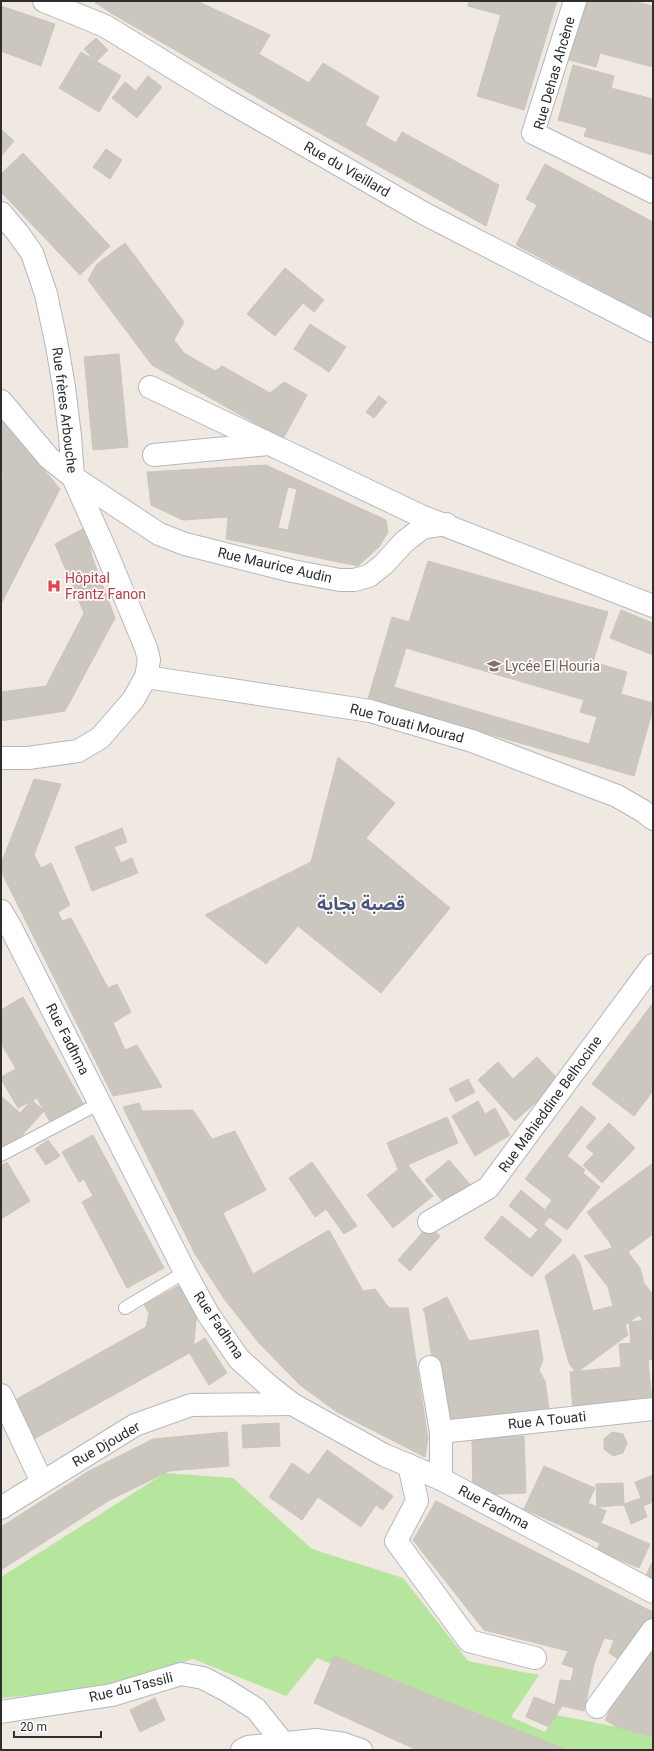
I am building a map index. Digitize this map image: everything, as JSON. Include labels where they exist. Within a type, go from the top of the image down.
[{"type":"street","name":"Rue du Vieillard","points":[[44,1],[105,26],[221,97],[425,214],[653,331]]},
{"type":"street","name":"Rue Dehas Ahcène","points":[[575,1],[533,133],[653,192]]},
{"type":"street","name":"Rue frères Arbouche","points":[[1,213],[32,253],[46,294],[64,387],[73,477],[106,549],[146,648],[149,660],[146,677]]},
{"type":"street","points":[[150,387],[421,516],[446,524],[653,606]]},
{"type":"street","name":"Rue Maurice Audin","points":[[1,401],[49,458],[73,477],[159,534],[185,544],[292,571],[340,580],[354,580],[369,576],[384,564],[404,542],[422,528],[446,524]]},
{"type":"street","points":[[154,455],[268,444]]},
{"type":"street","points":[[106,549],[106,528],[110,519],[120,513],[133,517]]},
{"type":"street","points":[[1,758],[28,758],[78,751],[100,738],[133,700],[146,677]]},
{"type":"street","name":"Rue Touati Mourad","points":[[146,677],[370,711],[472,741],[618,796],[653,819]]},
{"type":"street","name":"Rue Fadhma","points":[[4,920],[208,1314],[239,1359],[267,1395],[292,1404],[384,1455],[441,1479],[653,1592]]},
{"type":"street","name":"Rue Mahieddine Belhocine","points":[[429,1222],[488,1188],[653,965]]},
{"type":"street","points":[[430,1367],[441,1432],[441,1479]]},
{"type":"street","points":[[1,1395],[42,1482]]},
{"type":"street","name":"Rue Djouder","points":[[1,1508],[135,1425],[191,1405],[267,1395]]},
{"type":"street","name":"Rue A Touati","points":[[441,1432],[653,1409]]},
{"type":"street","points":[[409,1465],[417,1501],[396,1541],[469,1641],[535,1658]]},
{"type":"street","points":[[597,1708],[653,1630]]},
{"type":"street","name":"Rue du Tassili","points":[[1,1712],[112,1695],[181,1674],[203,1678],[226,1690],[256,1709],[284,1744]]},
{"type":"street","points":[[242,1750],[248,1747],[316,1740],[344,1744],[361,1750]]},
{"type":"lane","points":[[1,1154],[100,1103]]},
{"type":"lane","points":[[125,1308],[185,1272]]},
{"type":"green space","points":[[165,1473],[233,1478],[312,1549],[403,1578],[468,1661],[539,1675],[511,1717],[545,1732],[556,1715],[617,1727],[653,1737],[653,1750],[536,1750],[317,1658],[286,1696],[193,1659],[114,1683],[46,1694],[1,1698],[1,1577]]},
{"type":"building","points":[[93,1],[197,1],[270,35],[259,54],[309,83],[323,63],[379,97],[365,125],[396,143],[402,132],[499,185],[486,226],[284,113],[111,13]]},
{"type":"building","points":[[469,1],[557,1],[524,110],[477,96],[501,15],[468,6]]},
{"type":"building","points":[[585,1],[632,1],[653,6],[653,67],[600,53],[596,67],[569,60]]},
{"type":"building","points":[[1,6],[55,24],[41,66],[1,51]]},
{"type":"building","points":[[96,38],[108,50],[96,62],[84,49]]},
{"type":"building","points":[[81,52],[121,76],[99,112],[59,88]]},
{"type":"building","points":[[573,65],[614,76],[611,88],[653,99],[653,155],[584,136],[587,128],[558,120]]},
{"type":"building","points":[[148,76],[162,87],[137,118],[112,98],[125,82],[136,91]]},
{"type":"building","points":[[1,129],[14,141],[1,156]]},
{"type":"building","points":[[106,149],[122,160],[110,179],[93,167]]},
{"type":"building","points":[[23,153],[110,246],[80,275],[1,192],[1,174]]},
{"type":"building","points":[[545,164],[653,222],[653,318],[516,245],[537,205],[526,199]]},
{"type":"building","points":[[125,243],[184,322],[174,340],[184,353],[215,371],[222,366],[270,393],[284,382],[307,395],[283,439],[152,365],[88,280],[97,264]]},
{"type":"building","points":[[285,268],[324,300],[314,312],[303,303],[275,336],[247,314]]},
{"type":"building","points":[[310,324],[346,347],[329,372],[294,349]]},
{"type":"building","points":[[119,354],[128,447],[93,450],[84,357]]},
{"type":"building","points":[[379,396],[387,402],[374,418],[366,412]]},
{"type":"building","points":[[1,418],[60,489],[1,604],[1,480],[4,476],[1,475]]},
{"type":"building","points":[[266,465],[386,520],[388,532],[379,547],[358,566],[226,539],[228,517],[183,520],[151,505],[147,472]],"holes":[[[288,487],[297,489],[288,530],[278,528]]]},
{"type":"building","points":[[86,527],[92,557],[115,618],[65,711],[1,721],[1,692],[46,686],[84,613],[55,544]]},
{"type":"building","name":"Lycée El Houria","points":[[428,561],[608,612],[593,662],[627,672],[621,694],[653,703],[653,709],[634,776],[368,699],[392,617],[409,622]],"holes":[[[406,648],[584,700],[580,712],[597,717],[589,744],[394,687]]]},
{"type":"building","points":[[621,610],[653,623],[653,655],[610,638]]},
{"type":"building","points":[[338,757],[395,803],[366,838],[450,908],[381,993],[298,926],[266,964],[205,915],[311,862]]},
{"type":"building","points":[[34,779],[61,784],[34,855],[41,868],[51,863],[70,905],[58,912],[62,921],[71,918],[108,988],[117,984],[131,1012],[113,1023],[125,1050],[137,1045],[162,1087],[113,1096],[1,871],[1,864]]},
{"type":"building","points":[[122,828],[127,842],[114,847],[121,863],[132,858],[138,873],[92,891],[75,847]]},
{"type":"building","points":[[23,997],[85,1107],[52,1126],[37,1098],[18,1108],[1,1079],[1,1077],[16,1069],[1,1043],[1,1010]]},
{"type":"building","points":[[653,1003],[653,1091],[634,1116],[592,1084]]},
{"type":"building","points":[[537,1057],[560,1081],[515,1121],[478,1080],[498,1062],[513,1079]]},
{"type":"building","points":[[468,1079],[475,1092],[456,1102],[449,1089]]},
{"type":"building","points":[[1,1096],[20,1113],[32,1100],[44,1111],[6,1153],[1,1148]]},
{"type":"building","points":[[478,1101],[485,1114],[495,1108],[510,1135],[475,1156],[452,1116]]},
{"type":"building","points":[[139,1103],[142,1111],[193,1110],[212,1139],[235,1131],[266,1190],[223,1213],[253,1274],[329,1230],[363,1291],[375,1289],[389,1308],[408,1308],[428,1438],[425,1457],[337,1412],[300,1385],[259,1343],[225,1300],[195,1254],[123,1107]]},
{"type":"building","points":[[581,1106],[596,1118],[567,1156],[585,1170],[583,1173],[600,1187],[567,1230],[543,1212],[552,1200],[525,1179]]},
{"type":"building","points":[[447,1117],[458,1143],[398,1169],[387,1143]]},
{"type":"building","points":[[609,1123],[635,1148],[602,1183],[583,1165],[594,1154],[586,1147]]},
{"type":"building","points":[[93,1135],[164,1268],[127,1288],[82,1202],[93,1196],[84,1179],[79,1182],[62,1152]]},
{"type":"building","points":[[48,1140],[60,1156],[46,1165],[35,1149]]},
{"type":"building","points":[[449,1160],[473,1188],[448,1208],[425,1180]]},
{"type":"building","points":[[7,1162],[30,1201],[1,1219],[1,1166]]},
{"type":"building","points":[[312,1162],[357,1226],[344,1234],[326,1209],[315,1217],[289,1178]]},
{"type":"building","points":[[406,1163],[433,1196],[393,1228],[367,1195]]},
{"type":"building","points":[[653,1163],[653,1234],[628,1252],[640,1268],[644,1283],[653,1295],[653,1334],[639,1315],[625,1325],[628,1335],[576,1373],[569,1363],[545,1276],[574,1254],[580,1263],[593,1311],[613,1306],[608,1287],[584,1256],[612,1248],[610,1243],[587,1212]]},
{"type":"building","points":[[521,1190],[551,1215],[539,1230],[509,1206]]},
{"type":"building","points":[[502,1216],[530,1239],[543,1224],[562,1240],[532,1277],[484,1238]]},
{"type":"building","points":[[428,1226],[440,1236],[410,1271],[398,1260]]},
{"type":"building","points":[[182,1284],[197,1311],[193,1351],[27,1443],[6,1405],[146,1327],[149,1313],[144,1305]]},
{"type":"building","points":[[447,1297],[469,1341],[538,1330],[543,1360],[539,1370],[545,1381],[549,1409],[445,1425],[435,1378],[425,1313],[423,1309]]},
{"type":"building","points":[[650,1320],[653,1359],[648,1360],[652,1402],[573,1410],[570,1372],[621,1367],[619,1344],[631,1343],[629,1322]]},
{"type":"building","points":[[205,1338],[227,1373],[209,1385],[187,1349]]},
{"type":"building","points":[[279,1423],[280,1446],[243,1448],[242,1425]]},
{"type":"building","points":[[227,1432],[229,1466],[169,1471],[153,1439]]},
{"type":"building","points":[[612,1432],[623,1434],[627,1443],[623,1453],[613,1456],[604,1449],[604,1439]]},
{"type":"building","points":[[524,1436],[526,1493],[473,1495],[472,1438]]},
{"type":"building","points":[[153,1439],[169,1471],[108,1501],[89,1471]]},
{"type":"building","points":[[327,1450],[393,1496],[383,1510],[376,1505],[361,1527],[318,1497],[302,1520],[269,1497],[292,1463],[309,1475]]},
{"type":"building","points":[[544,1466],[595,1488],[588,1503],[606,1511],[601,1523],[650,1544],[639,1568],[597,1550],[600,1543],[524,1509]]},
{"type":"building","points":[[89,1471],[108,1501],[1,1570],[1,1527]]},
{"type":"building","points":[[653,1475],[653,1502],[643,1506],[647,1517],[631,1524],[624,1504],[641,1498],[635,1482]]},
{"type":"building","points":[[623,1483],[624,1505],[597,1507],[596,1484]]},
{"type":"building","points":[[436,1501],[653,1612],[653,1622],[625,1664],[609,1653],[614,1640],[604,1638],[594,1664],[584,1711],[562,1706],[549,1727],[526,1717],[534,1697],[555,1705],[560,1680],[571,1681],[574,1668],[562,1664],[568,1651],[484,1630],[413,1540]]},
{"type":"building","points":[[653,1561],[653,1579],[646,1575]]},
{"type":"building","points":[[653,1646],[653,1737],[617,1727],[605,1720],[625,1682]]},
{"type":"building","points":[[334,1656],[567,1750],[417,1750],[314,1703]]},
{"type":"building","points":[[155,1698],[165,1720],[140,1732],[130,1710]]},
{"type":"place","name":"Hôpital Frantz Fanon","points":[[54,586]]},
{"type":"place","name":"Lycée El Houria","points":[[494,666]]},
{"type":"district","name":"قصبة بجاية","points":[[361,904]]}]
